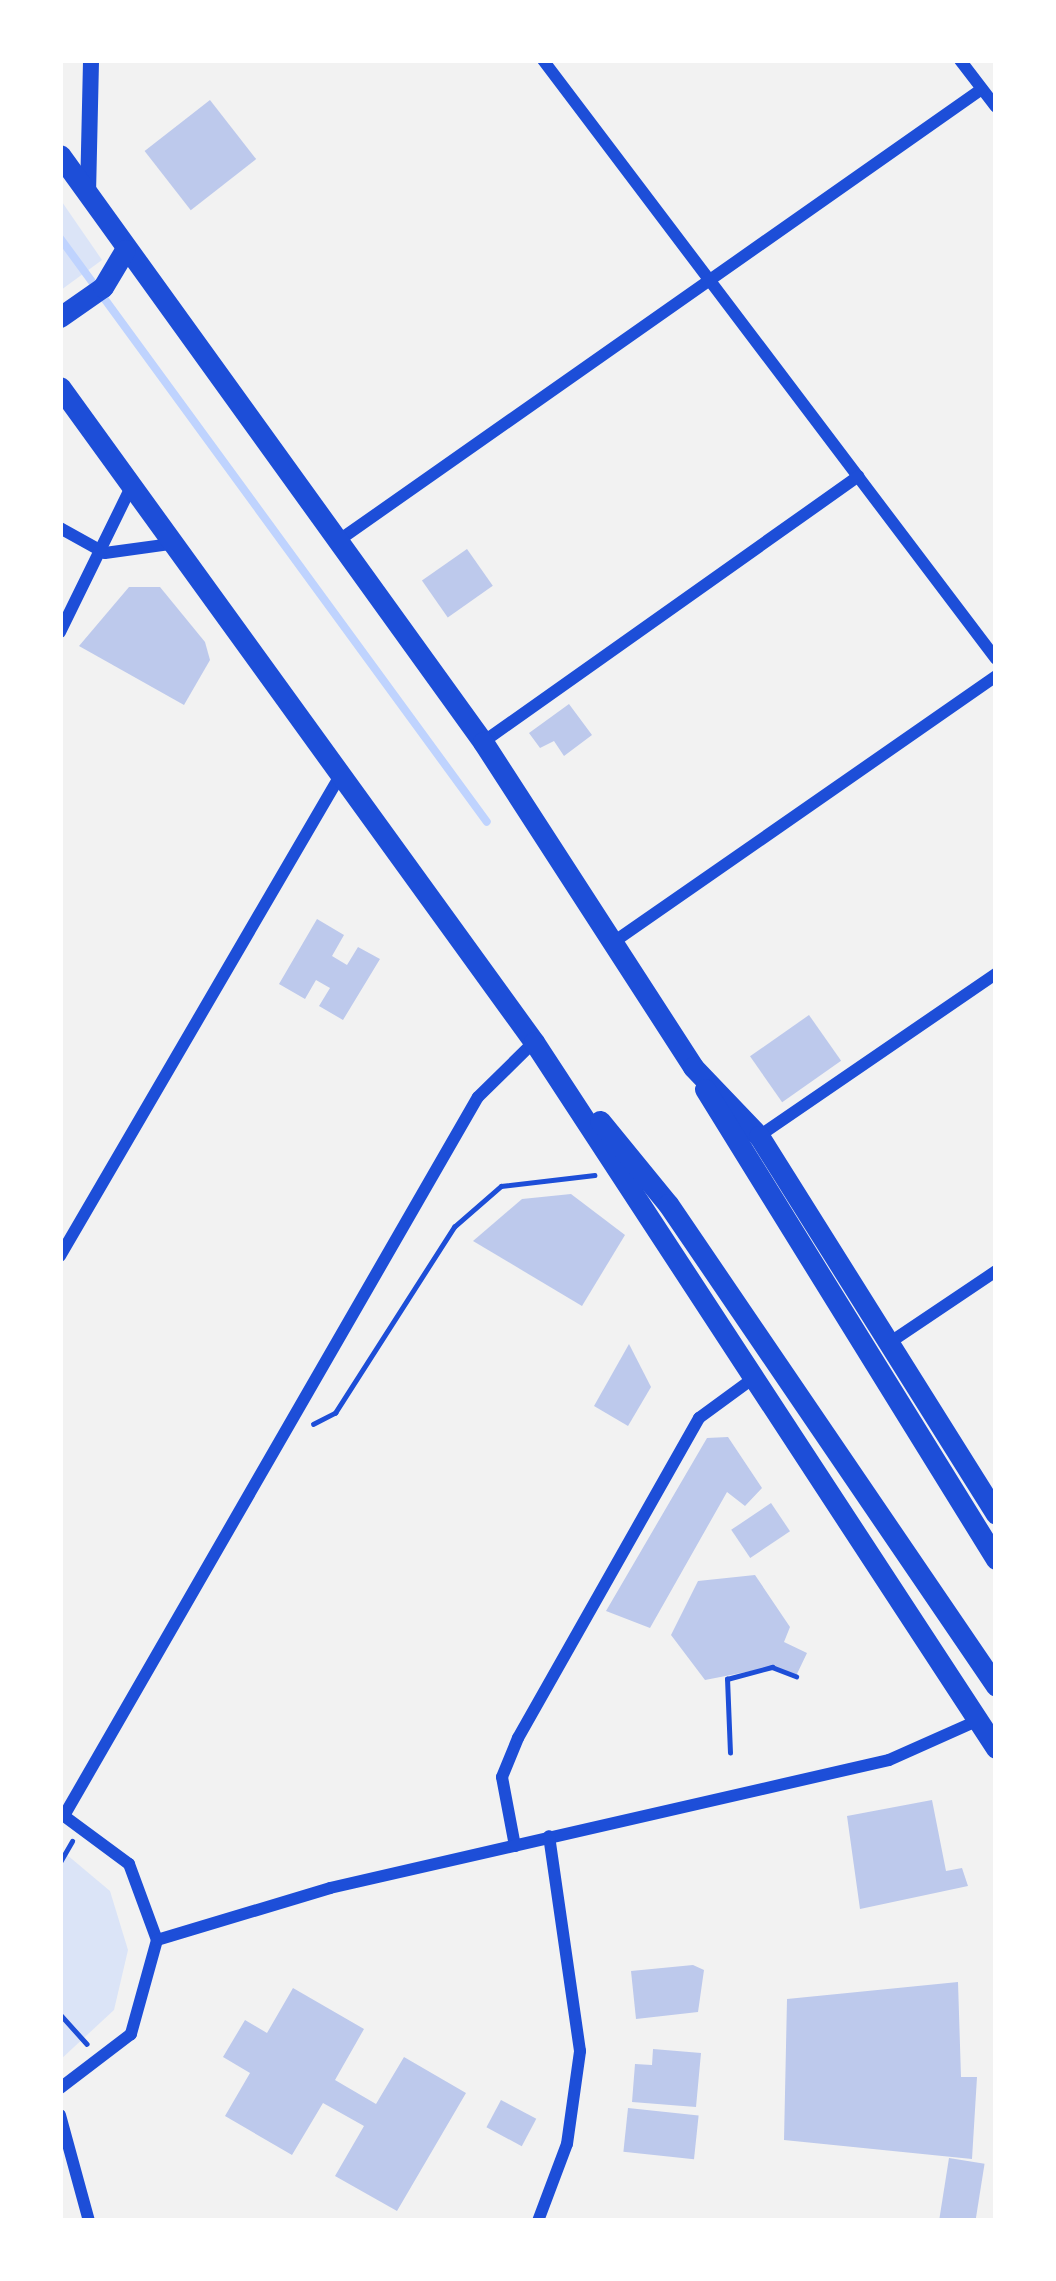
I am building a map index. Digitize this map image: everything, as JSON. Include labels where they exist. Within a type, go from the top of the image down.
[{"type":"highway","points":[[60,155],[333,544],[483,742],[615,941],[996,1559]]},
{"type":"highway","points":[[61,316],[103,287],[125,250]]},
{"type":"highway","points":[[60,387],[534,1042],[996,1748]]},
{"type":"highway","points":[[534,1042],[668,1204],[996,1686]]},
{"type":"highway","points":[[694,1067],[759,1136],[996,1514]]},
{"type":"main road","points":[[88,195],[91,60]]},
{"type":"street","points":[[542,60],[996,659]]},
{"type":"street","points":[[960,60],[996,107]]},
{"type":"street","points":[[333,544],[982,89]]},
{"type":"street","points":[[483,742],[858,476]]},
{"type":"street","points":[[60,632],[105,553],[131,487]]},
{"type":"street","points":[[60,528],[105,553],[171,544]]},
{"type":"street","points":[[615,941],[993,684]]},
{"type":"street","points":[[60,1256],[342,773]]},
{"type":"street","points":[[759,1136],[996,974]]},
{"type":"street","points":[[60,2088],[103,2062],[152,1989],[157,1940],[129,1864],[62,1814],[478,1097],[534,1042]]},
{"type":"street","points":[[889,1343],[996,1271]]},
{"type":"street","points":[[515,1846],[502,1778],[518,1738],[699,1418],[755,1377]]},
{"type":"street","points":[[157,1940],[548,1836],[889,1760],[979,1720]]},
{"type":"street","points":[[538,2221],[567,2144],[580,2051],[548,1836]]},
{"type":"street","points":[[60,2115],[89,2221]]},
{"type":"path","points":[[281,1439],[335,1413],[454,1228],[501,1186],[539,1174],[623,1178]]},
{"type":"path","points":[[730,1753],[727,1678],[772,1667],[796,1676]]},
{"type":"path","points":[[60,2014],[103,2062]]},
{"type":"shaded area","points":[[60,199],[102,260],[61,290],[60,290]]},
{"type":"shaded area","points":[[60,1849],[110,1891],[128,1950],[114,2010],[60,2060]]},
{"type":"building","points":[[210,100],[256,159],[191,210],[145,151]]},
{"type":"building","points":[[467,549],[493,586],[448,617],[422,581]]},
{"type":"building","points":[[129,587],[160,587],[205,642],[210,660],[184,705],[79,646]]},
{"type":"building","points":[[569,704],[592,735],[564,756],[554,741],[540,748],[529,733]]},
{"type":"building","points":[[317,919],[344,935],[332,956],[347,965],[358,947],[380,959],[343,1020],[319,1006],[330,988],[316,980],[305,999],[279,984]]},
{"type":"building","points":[[809,1015],[841,1061],[782,1102],[750,1056]]},
{"type":"building","points":[[571,1194],[625,1235],[582,1306],[473,1241],[522,1199]]},
{"type":"building","points":[[629,1344],[651,1387],[628,1426],[594,1406]]},
{"type":"building","points":[[728,1437],[762,1488],[745,1506],[727,1492],[650,1628],[606,1611],[707,1438]]},
{"type":"building","points":[[771,1503],[790,1531],[750,1558],[731,1530]]},
{"type":"building","points":[[755,1575],[790,1627],[784,1642],[807,1653],[796,1676],[772,1667],[705,1680],[671,1635],[698,1581]]},
{"type":"building","points":[[932,1800],[946,1871],[962,1868],[968,1886],[860,1909],[847,1816]]},
{"type":"building","points":[[693,1965],[704,1970],[698,2012],[636,2019],[631,1971]]},
{"type":"building","points":[[958,1982],[961,2077],[977,2077],[972,2159],[784,2140],[787,1999]]},
{"type":"building","points":[[293,1988],[364,2029],[335,2080],[376,2104],[404,2057],[466,2093],[397,2211],[335,2176],[364,2126],[323,2103],[292,2155],[225,2116],[250,2073],[223,2057],[245,2020],[267,2033]]},
{"type":"building","points":[[653,2049],[701,2053],[696,2107],[632,2102],[635,2064],[652,2065]]},
{"type":"building","points":[[501,2100],[536,2119],[522,2146],[486,2127]]},
{"type":"building","points":[[628,2108],[699,2115],[694,2159],[623,2152]]},
{"type":"building","points":[[949,2158],[985,2164],[975,2221],[939,2221]]},
{"type":"waterway","points":[[60,238],[487,822]]}]
